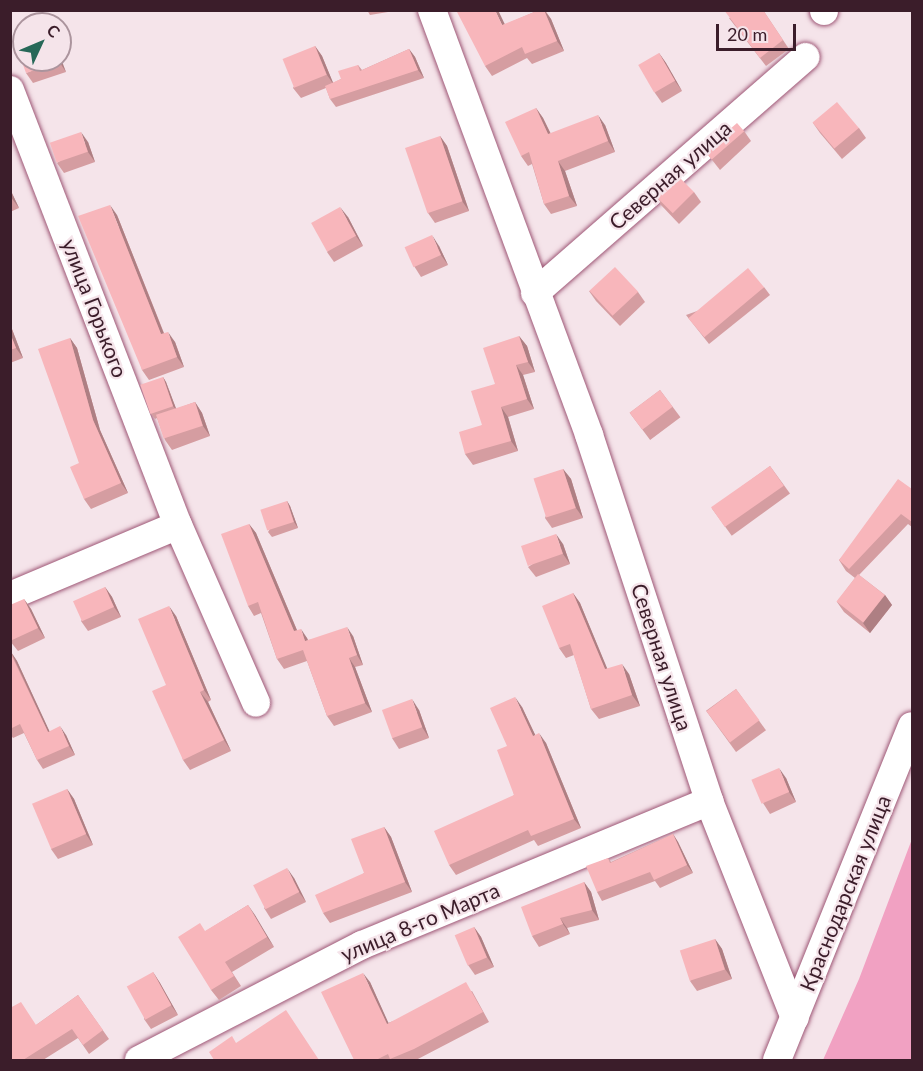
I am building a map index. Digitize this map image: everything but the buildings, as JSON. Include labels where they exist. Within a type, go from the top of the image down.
[{"type":"street","name":"Северная улица","points":[[432,10],[535,293],[590,435],[709,801],[795,1018]]},
{"type":"street","name":"Северная улица","points":[[535,293],[806,57]]},
{"type":"street","name":"улица Горького","points":[[10,90],[178,525],[256,703]]},
{"type":"street","points":[[10,596],[178,525]]},
{"type":"street","name":"Краснодарская улица","points":[[777,1060],[912,726]]},
{"type":"street","name":"улица 8-го Марта","points":[[138,1060],[362,945],[709,801]]},
{"type":"shaded area","points":[[912,839],[912,1060],[823,1060],[859,979]]}]
